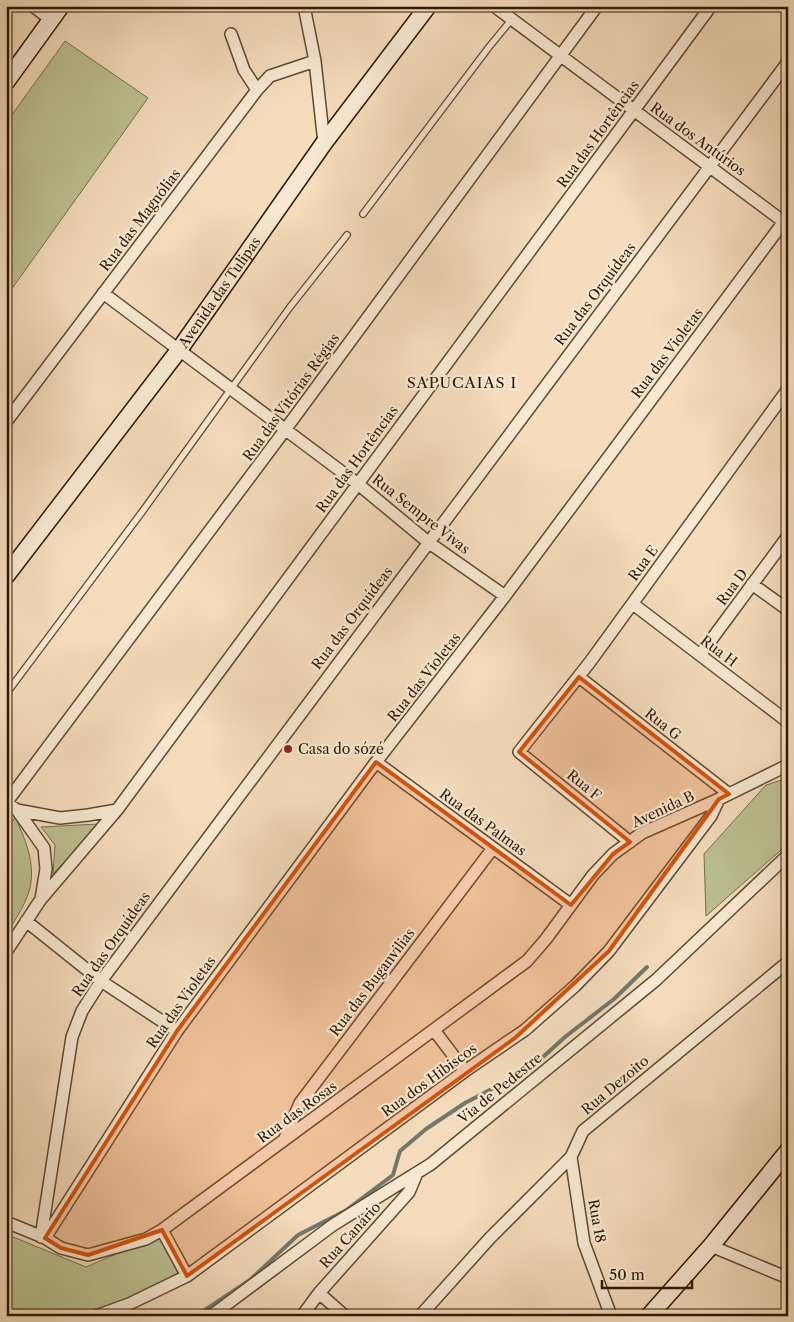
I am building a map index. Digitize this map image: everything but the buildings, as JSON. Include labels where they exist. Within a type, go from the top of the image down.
[{"type":"street","points":[[33,6],[51,20]]},
{"type":"street","points":[[6,82],[61,6]]},
{"type":"street","points":[[304,6],[315,61],[324,143]]},
{"type":"street","name":"Avenida das Tulipas","points":[[6,576],[180,350],[324,143],[428,6]]},
{"type":"street","name":"Rua dos Antúrios","points":[[494,6],[633,111],[786,221]]},
{"type":"street","name":"Rua das Vitórias Régias","points":[[6,804],[285,430],[597,6]]},
{"type":"street","name":"Rua das Hortências","points":[[41,899],[117,810],[711,6]]},
{"type":"street","points":[[231,34],[244,70],[257,90]]},
{"type":"street","name":"Rua das Magnólias","points":[[6,422],[257,90],[270,76],[315,61]]},
{"type":"street","name":"Rua das Orquídeas","points":[[43,1238],[72,1037],[82,1011],[101,981],[788,62]]},
{"type":"street","name":"Rua das Violetas","points":[[43,1238],[177,1031],[376,762],[505,596],[786,221]]},
{"type":"street","name":"Rua Sempre Vivas","points":[[103,294],[358,484],[428,542],[505,596]]},
{"type":"street","name":"Rua E","points":[[519,752],[579,677],[786,396]]},
{"type":"street","name":"Rua D","points":[[700,655],[788,536]]},
{"type":"street","points":[[752,584],[788,610]]},
{"type":"street","name":"Rua H","points":[[633,604],[788,722]]},
{"type":"street","name":"Rua G","points":[[579,677],[724,797]]},
{"type":"street","name":"Rua F","points":[[519,752],[630,842]]},
{"type":"street","name":"Rua das Palmas","points":[[376,762],[571,905]]},
{"type":"street","name":"Avenida B","points":[[571,905],[593,875],[613,854],[642,833],[724,797],[788,765]]},
{"type":"street","name":"Rua dos Hibiscos","points":[[96,1316],[129,1304],[187,1276],[465,1071],[525,1030],[575,986],[609,951],[724,797]]},
{"type":"street","points":[[6,804],[17,810],[60,818],[117,810]]},
{"type":"street","points":[[6,952],[41,899],[46,869],[44,848],[17,810]]},
{"type":"street","name":"Rua das Buganvilias","points":[[285,1140],[300,1103],[493,848]]},
{"type":"street","name":"Via de Pedestre","points":[[210,1316],[333,1225],[438,1158],[656,980],[788,855]]},
{"type":"street","name":"Rua das Rosas","points":[[6,1222],[61,1248],[88,1255],[146,1239],[162,1230],[527,961],[571,905]]},
{"type":"street","points":[[26,921],[101,981],[177,1031]]},
{"type":"street","name":"Rua Dezoito","points":[[420,1316],[490,1238],[571,1156],[584,1131],[788,962]]},
{"type":"street","points":[[434,1030],[465,1071]]},
{"type":"street","points":[[649,1316],[711,1246],[788,1151]]},
{"type":"street","name":"Rua 18","points":[[571,1156],[584,1243],[611,1316]]},
{"type":"street","name":"Rua Canário","points":[[302,1316],[319,1292],[409,1192],[417,1173]]},
{"type":"street","points":[[162,1230],[187,1276]]},
{"type":"street","points":[[711,1246],[788,1278]]},
{"type":"street","points":[[319,1292],[346,1316]]},
{"type":"lane","points":[[363,214],[488,47],[512,20]]},
{"type":"lane","points":[[6,694],[142,512],[290,307],[346,235]]},
{"type":"highlighted area","points":[[579,677],[729,794],[719,799],[609,951],[515,1038],[187,1276],[162,1230],[88,1255],[61,1248],[45,1238],[177,1031],[376,762],[571,905],[613,854],[630,842],[519,752]]},
{"type":"green space","points":[[65,41],[148,98],[6,297],[6,123]]},
{"type":"green space","points":[[788,778],[788,844],[706,916],[704,854],[766,785]]},
{"type":"green space","points":[[15,817],[30,857],[31,877],[25,902],[6,935],[6,833]]},
{"type":"green space","points":[[99,824],[53,874],[55,845],[41,827]]},
{"type":"green space","points":[[6,1234],[86,1267],[161,1235],[179,1276],[86,1316],[6,1316]]},
{"type":"waterway","points":[[543,1057],[565,1037],[614,999],[647,967]]},
{"type":"waterway","points":[[196,1316],[250,1280],[298,1235],[345,1211],[393,1175],[400,1151],[426,1129],[465,1103],[528,1070]]},
{"type":"place","name":"Casa do sózé","points":[[288,749]]},
{"type":"district","name":"SAPUCAIAS I","points":[[462,383]]}]
